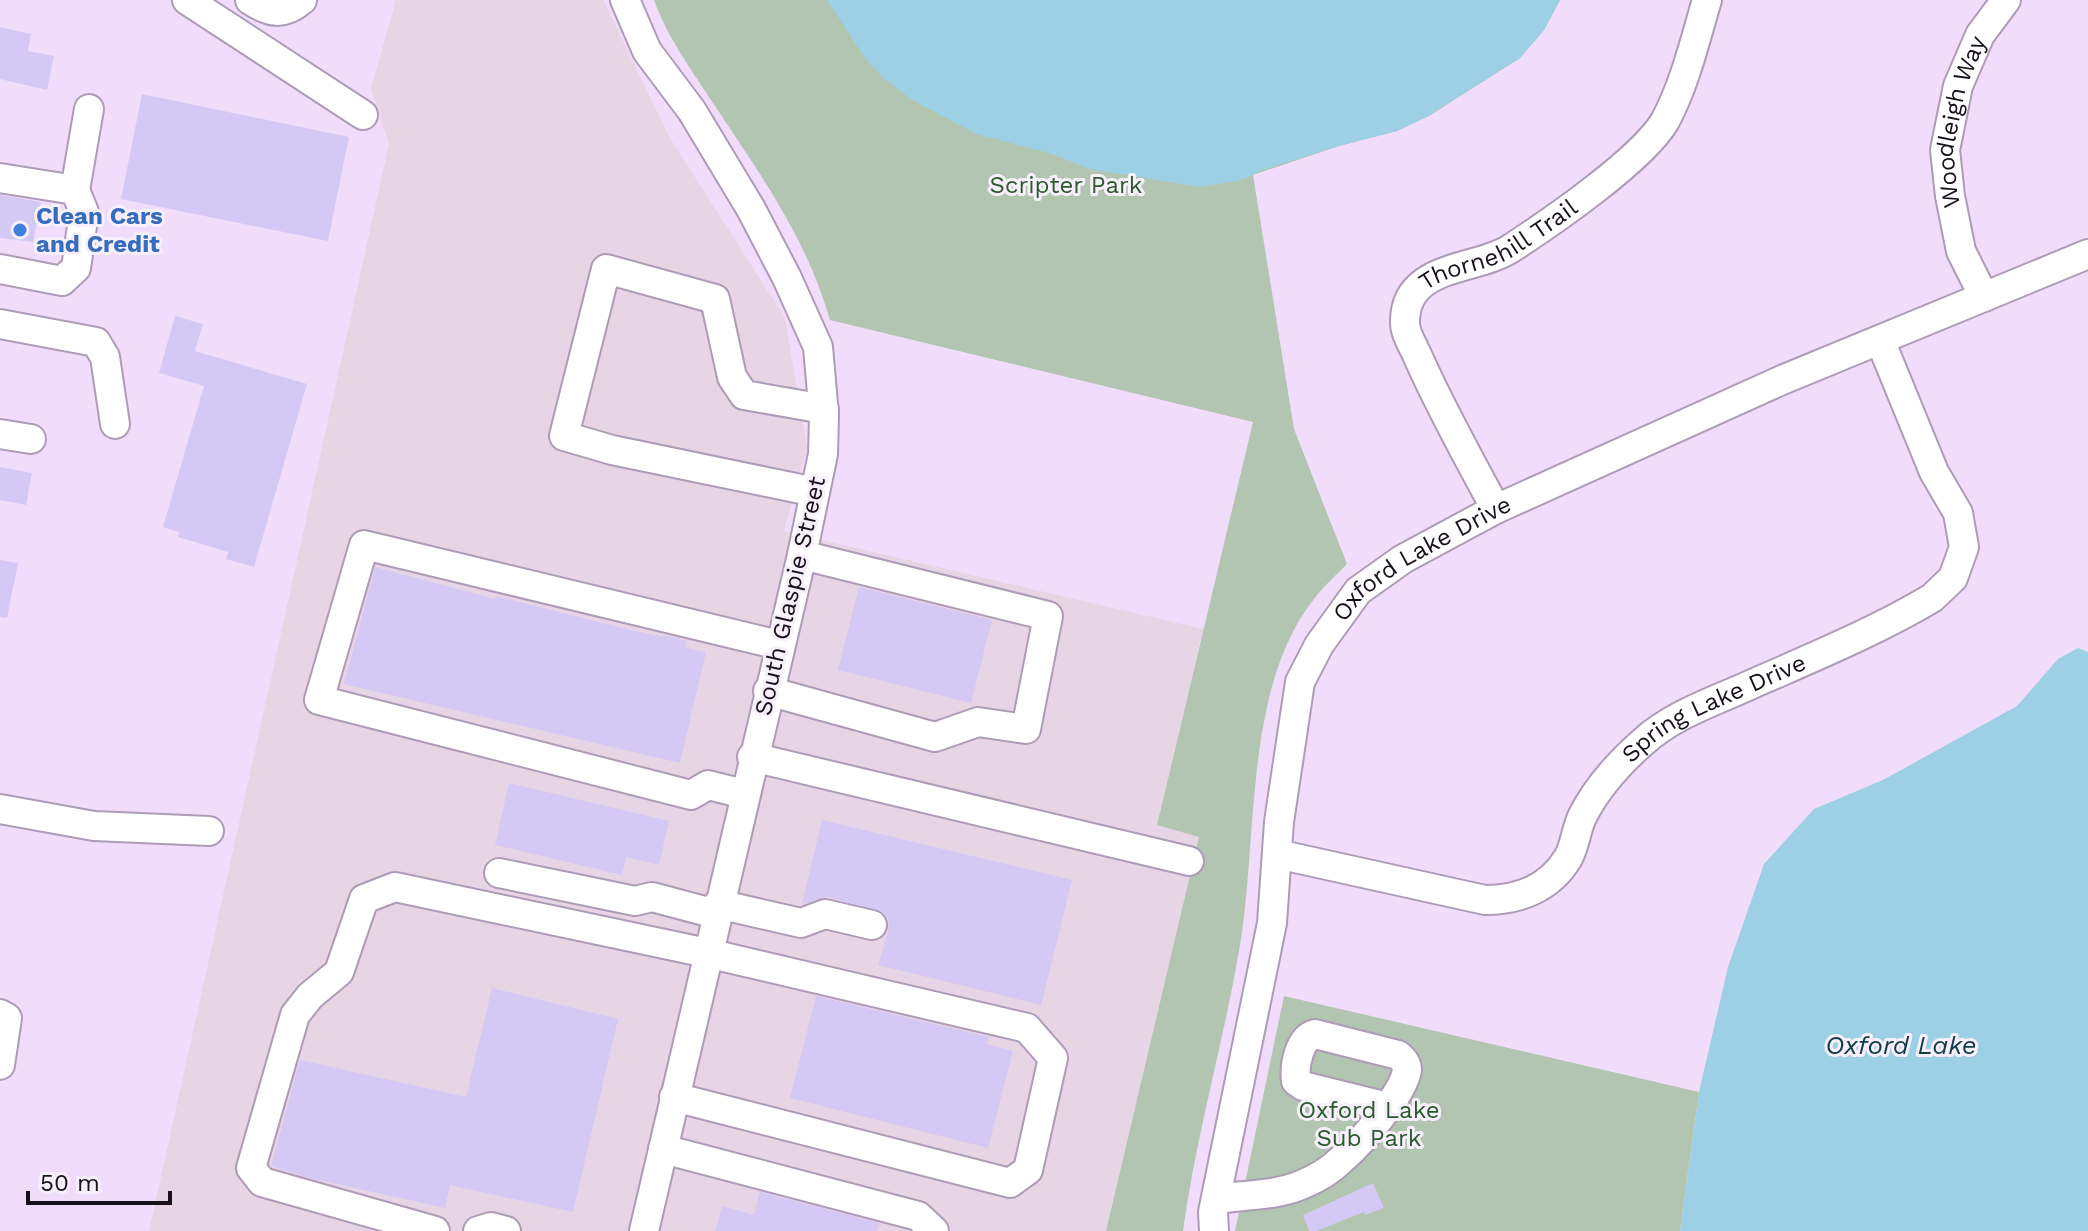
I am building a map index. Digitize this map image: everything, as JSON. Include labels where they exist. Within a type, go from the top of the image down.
[{"type":"street","points":[[187,0],[363,115]]},
{"type":"street","points":[[250,0],[278,13],[290,10],[302,0]]},
{"type":"street","name":"South Glaspie Street","points":[[625,0],[647,51],[692,111],[751,209],[787,278],[818,347],[824,409],[823,454],[802,555],[752,757],[644,1231]]},
{"type":"street","name":"Thornehill Trail","points":[[1496,509],[1404,327],[1412,296],[1432,276],[1485,262],[1509,250],[1634,157],[1664,122],[1681,84],[1707,0]]},
{"type":"street","name":"Woodleigh Way","points":[[1984,297],[1961,251],[1945,150],[1958,86],[1980,35],[2006,0]]},
{"type":"street","points":[[0,269],[62,281],[76,268],[84,212],[75,190],[89,109]]},
{"type":"street","points":[[0,178],[75,190]]},
{"type":"street","name":"Oxford Lake Drive","points":[[1214,1231],[1216,1199],[1272,923],[1279,822],[1300,682],[1319,645],[1358,591],[1403,559],[1496,509],[1782,380],[2088,254]]},
{"type":"street","points":[[815,492],[612,450],[564,436],[606,269],[715,299],[732,377],[744,395],[824,409]]},
{"type":"street","points":[[0,324],[96,342],[105,357],[115,424]]},
{"type":"street","name":"Spring Lake Drive","points":[[1277,854],[1485,900],[1521,896],[1549,881],[1568,857],[1581,818],[1602,784],[1644,740],[1688,713],[1932,598],[1953,578],[1964,547],[1958,513],[1934,472],[1880,340]]},
{"type":"street","points":[[0,434],[31,439]]},
{"type":"street","points":[[744,794],[708,785],[691,795],[319,700],[364,545],[779,645]]},
{"type":"street","points":[[768,691],[935,737],[978,722],[1026,729],[1048,616],[802,555]]},
{"type":"street","points":[[752,757],[1189,861]]},
{"type":"street","points":[[0,809],[94,826],[209,831]]},
{"type":"street","points":[[499,873],[635,901],[652,897],[801,923],[825,914],[872,925]]},
{"type":"street","points":[[435,1231],[262,1182],[251,1168],[295,1015],[310,996],[339,972],[364,899],[395,887],[707,953],[1027,1028],[1053,1058],[1028,1170],[1010,1183],[674,1097]]},
{"type":"street","points":[[0,1014],[7,1018],[0,1065]]},
{"type":"street","points":[[1216,1199],[1284,1190],[1329,1170],[1345,1158],[1388,1107]]},
{"type":"street","points":[[663,1149],[918,1216],[934,1231]]},
{"type":"street","points":[[478,1231],[491,1227],[506,1231]]},
{"type":"shaded area","points":[[396,0],[603,0],[670,138],[785,318],[807,448],[784,531],[1203,629],[1157,825],[1199,837],[1106,1231],[149,1231],[389,144],[371,88]]},
{"type":"green space","name":"Scripter Park","points":[[654,0],[1560,0],[1544,30],[1520,58],[1429,116],[1397,131],[1339,146],[1253,175],[1294,429],[1347,564],[1314,599],[1291,635],[1275,675],[1258,765],[1240,945],[1183,1231],[1106,1231],[1199,837],[1157,825],[1253,422],[830,320],[809,262],[781,208],[682,55]]},
{"type":"green space","name":"Oxford Lake Sub Park","points":[[1284,996],[1699,1092],[1680,1231],[1235,1231]]},
{"type":"water","points":[[827,0],[1560,0],[1544,30],[1520,58],[1428,116],[1397,131],[1263,170],[1242,180],[1199,187],[1090,169],[1049,153],[976,134],[914,101],[884,79],[865,58]]},
{"type":"water","name":"Oxford Lake","points":[[2078,648],[2088,652],[2088,1231],[1680,1231],[1699,1092],[1728,967],[1764,864],[1814,809],[1883,780],[2017,706],[2058,659]]},
{"type":"building","points":[[0,27],[31,34],[28,51],[54,56],[47,90],[0,79]]},
{"type":"building","points":[[142,94],[349,137],[328,241],[121,199]]},
{"type":"building","points":[[0,195],[41,202],[33,242],[0,238]]},
{"type":"building","points":[[175,316],[203,324],[195,351],[307,384],[254,567],[226,559],[228,552],[178,537],[179,532],[163,527],[204,386],[159,373]]},
{"type":"building","points":[[0,467],[32,473],[26,505],[0,500]]},
{"type":"building","points":[[0,560],[18,563],[7,618],[0,617]]},
{"type":"building","points":[[375,567],[495,599],[496,596],[622,628],[664,635],[687,641],[685,648],[706,652],[680,763],[344,684]]},
{"type":"building","points":[[859,587],[992,620],[971,703],[838,670]]},
{"type":"building","points":[[509,783],[669,821],[659,865],[626,857],[622,875],[495,845]]},
{"type":"building","points":[[822,820],[1072,880],[1041,1005],[878,965],[889,928],[883,912],[829,897],[802,904]]},
{"type":"building","points":[[492,988],[618,1019],[573,1212],[450,1185],[445,1208],[306,1177],[271,1166],[300,1060],[466,1097]]},
{"type":"building","points":[[816,996],[989,1037],[987,1044],[1013,1051],[988,1148],[790,1098]]},
{"type":"building","points":[[1373,1183],[1384,1208],[1309,1231],[1303,1215]]},
{"type":"building","points":[[760,1192],[879,1223],[877,1231],[715,1231],[722,1206],[754,1215]]},
{"type":"place","name":"Clean Cars and Credit","points":[[20,230]]}]
